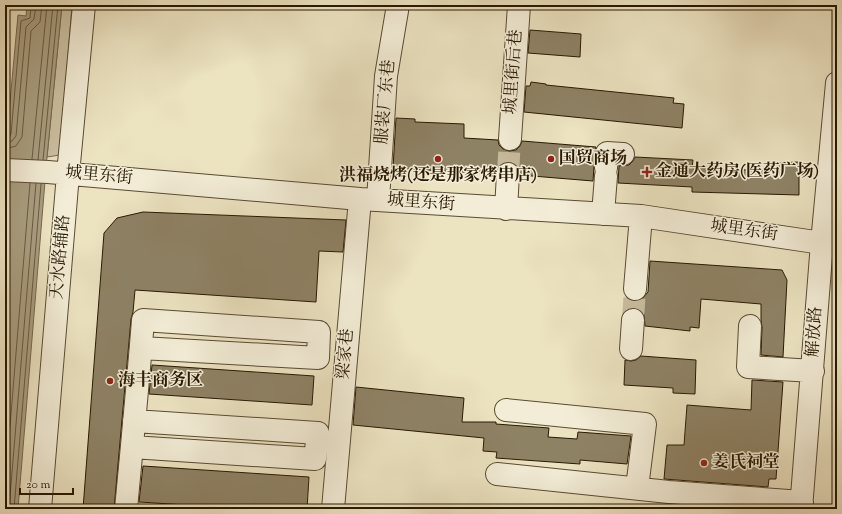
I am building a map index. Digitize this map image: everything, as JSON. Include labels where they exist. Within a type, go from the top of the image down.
[{"type":"street","name":"天水路辅路","points":[[40,509],[58,173],[84,5]]},
{"type":"street","name":"服装厂东巷","points":[[369,199],[386,76],[398,5]]},
{"type":"street","name":"城里街后巷","points":[[510,139],[518,5]]},
{"type":"street","name":"解放路","points":[[802,506],[812,371],[829,243],[837,83]]},
{"type":"street","points":[[603,214],[607,153],[624,154]]},
{"type":"street","name":"城里东街","points":[[5,170],[506,209],[641,216],[829,243]]},
{"type":"street","points":[[506,209],[508,174]]},
{"type":"street","name":"梁家巷","points":[[333,509],[369,199]]},
{"type":"street","points":[[635,289],[641,216]]},
{"type":"street","points":[[126,509],[134,421],[141,348],[144,320],[319,332],[318,358],[141,348]]},
{"type":"street","points":[[631,349],[633,320]]},
{"type":"street","points":[[750,326],[748,368],[812,371]]},
{"type":"street","points":[[506,410],[645,424],[637,488]]},
{"type":"street","points":[[132,447],[315,459],[318,433],[134,421]]},
{"type":"street","points":[[497,474],[637,488],[678,498],[802,506]]},
{"type":"shaded area","points":[[62,5],[72,5],[60,155],[47,157]]},
{"type":"water","points":[[27,5],[62,5],[47,157],[18,509],[5,509],[5,156],[18,15],[26,16]]},
{"type":"building","points":[[530,30],[581,34],[580,57],[528,53]]},
{"type":"building","points":[[531,82],[546,85],[674,98],[673,103],[684,104],[682,128],[524,112],[526,86],[530,86]]},
{"type":"building","points":[[396,118],[415,119],[415,122],[464,124],[464,138],[498,140],[499,145],[503,149],[509,151],[516,150],[522,141],[596,147],[593,181],[520,175],[519,168],[515,164],[509,162],[502,163],[497,168],[496,174],[393,168]]},
{"type":"building","points":[[635,157],[693,160],[692,168],[775,171],[775,163],[799,162],[799,195],[692,192],[692,187],[618,183],[619,166],[629,165]]},
{"type":"building","name":"海丰商务区","points":[[143,212],[346,220],[343,252],[319,251],[316,302],[135,290],[131,319],[114,509],[83,509],[104,233],[117,218]]},
{"type":"building","points":[[650,261],[782,270],[787,280],[783,357],[761,355],[761,304],[701,299],[699,328],[690,327],[690,331],[645,326],[644,314],[640,309],[630,308],[630,300],[641,300],[648,292]]},
{"type":"building","points":[[641,356],[696,360],[695,394],[673,393],[673,388],[624,385],[625,360],[636,360]]},
{"type":"building","points":[[152,365],[314,376],[312,405],[149,394]]},
{"type":"building","name":"姜氏祠堂","points":[[752,380],[783,382],[776,479],[769,479],[768,487],[664,479],[667,445],[684,445],[687,405],[751,410]]},
{"type":"building","points":[[356,387],[464,398],[462,422],[496,422],[496,424],[549,428],[548,437],[577,439],[578,432],[631,436],[627,464],[580,460],[580,464],[496,458],[497,452],[483,451],[484,438],[353,425]]},
{"type":"building","points":[[143,466],[309,477],[307,509],[250,509],[139,502]]},
{"type":"tunnel","points":[[508,174],[510,139]]},
{"type":"tunnel","points":[[633,320],[635,289]]},
{"type":"place","name":"洪福烧烤(还是那家烤串店)","points":[[438,159]]},
{"type":"place","name":"国贸商场","points":[[551,159]]},
{"type":"place","name":"金通大药房(医药广场)","points":[[647,172]]},
{"type":"place","name":"海丰商务区","points":[[110,381]]},
{"type":"place","name":"姜氏祠堂","points":[[704,463]]}]
